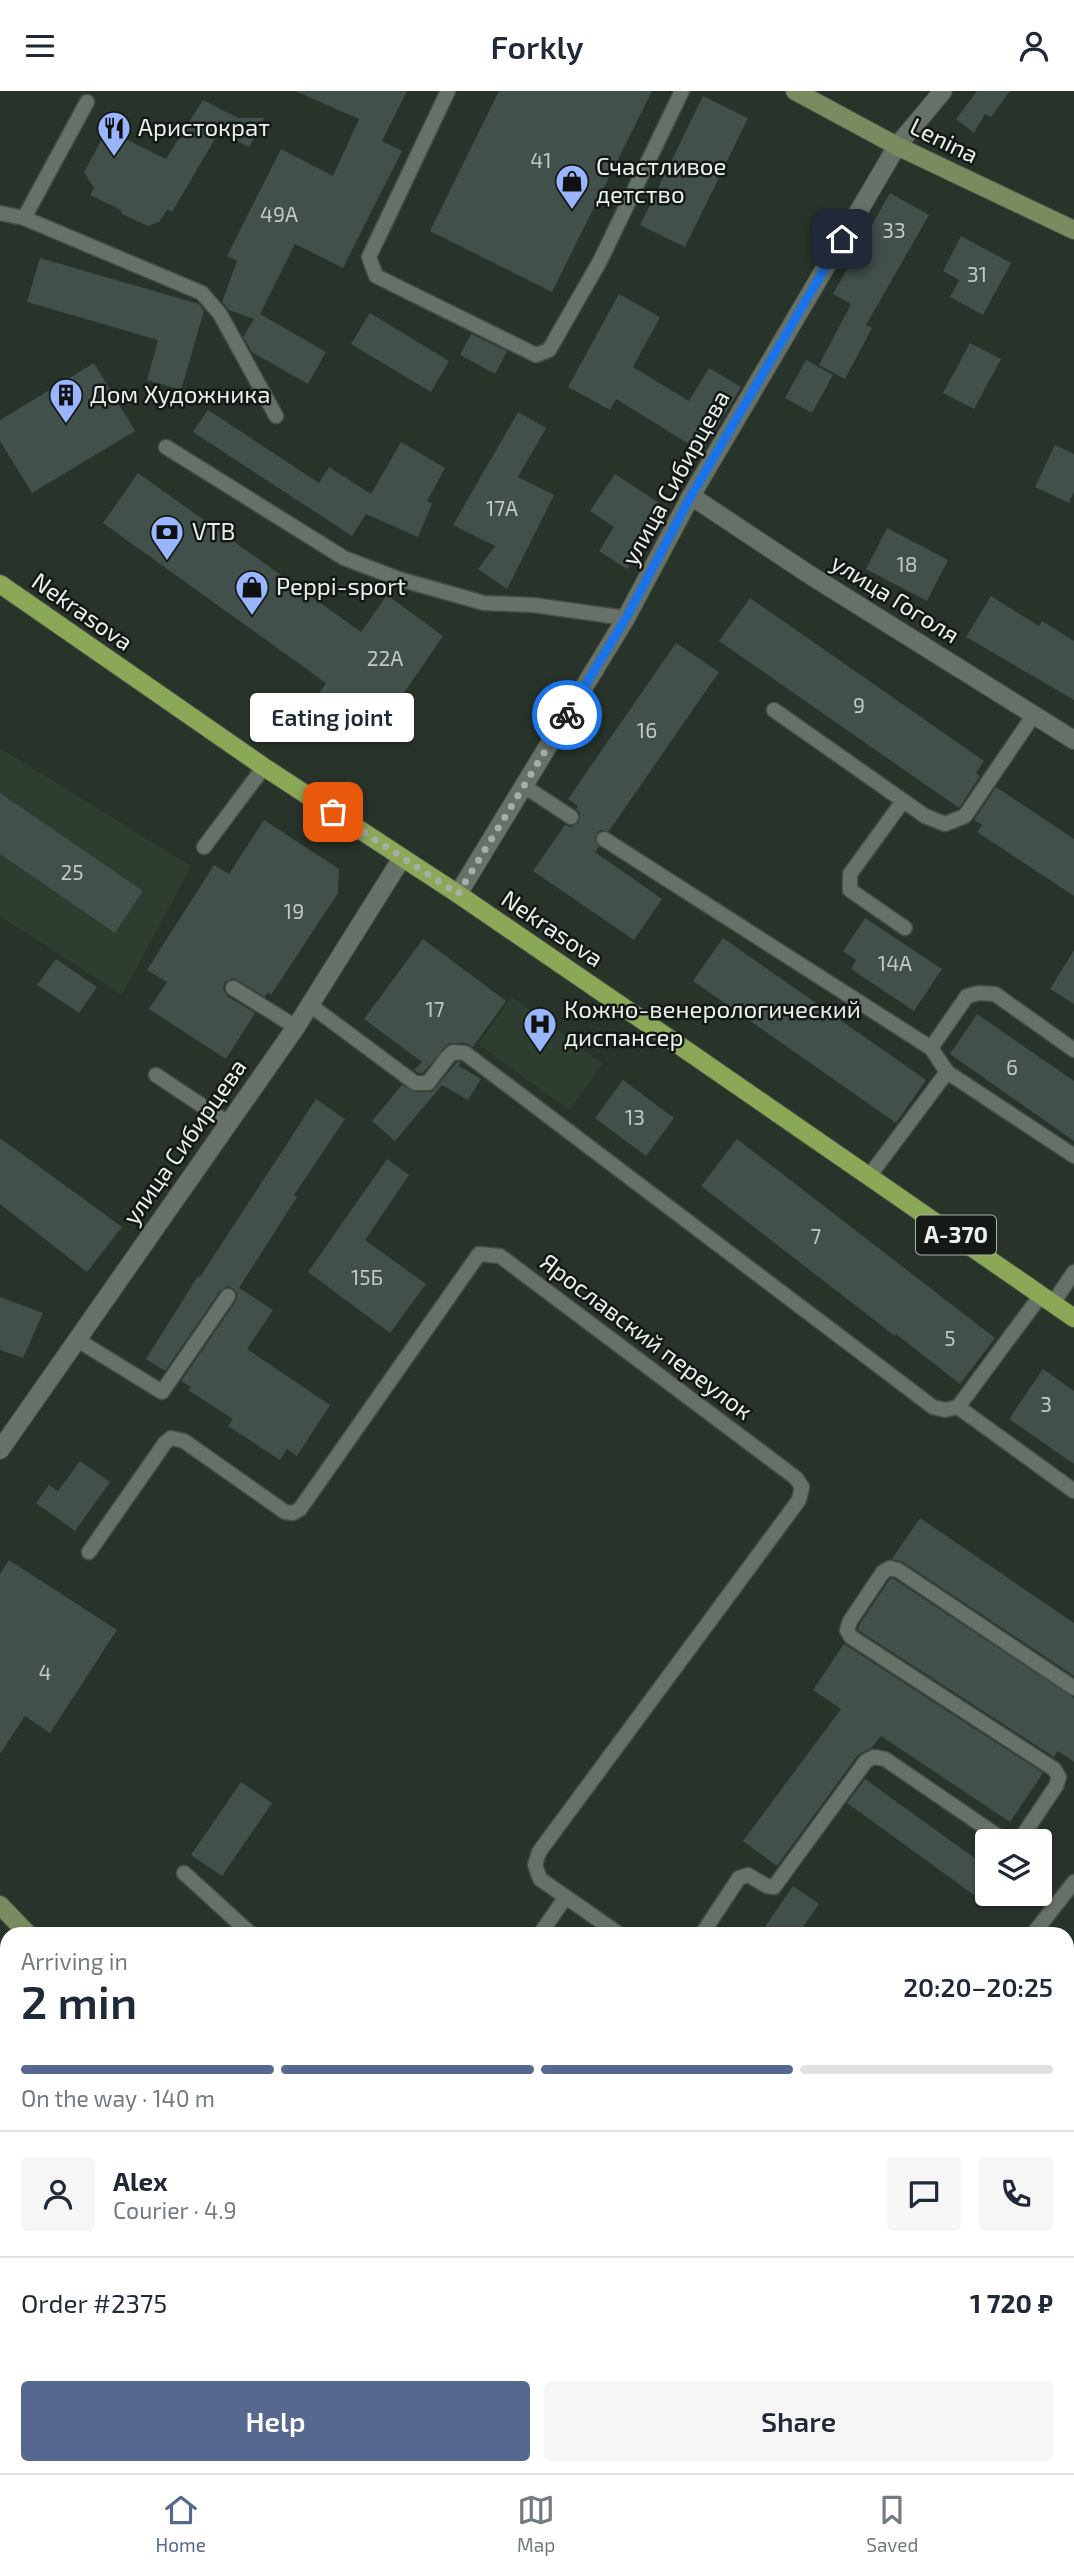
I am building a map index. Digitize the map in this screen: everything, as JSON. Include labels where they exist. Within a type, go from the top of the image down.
[{"type":"main road","name":"Lenina","points":[[795,91],[897,146],[1074,230]]},
{"type":"main road","name":"Nekrasova","points":[[0,584],[264,767],[458,894],[870,1175],[1074,1318]]},
{"type":"main road","points":[[0,1905],[21,1927]]},
{"type":"street","name":"улица Сибирцева","points":[[458,894],[626,618],[691,496],[897,146],[943,91]]},
{"type":"street","name":"улица Гоголя","points":[[691,496],[1074,740]]},
{"type":"street","name":"улица Сибирцева","points":[[0,1450],[296,1027],[402,858]]},
{"type":"lane","points":[[448,91],[369,257],[376,275],[536,355],[550,350],[600,261],[682,91]]},
{"type":"lane","points":[[24,218],[87,102]]},
{"type":"lane","points":[[0,213],[24,218],[202,293],[220,314],[276,416]]},
{"type":"lane","points":[[166,447],[344,558],[373,570],[484,603],[533,605],[626,618]]},
{"type":"lane","points":[[774,710],[925,816],[945,824],[965,816],[1033,716]]},
{"type":"lane","points":[[204,847],[264,767]]},
{"type":"lane","points":[[524,786],[570,817]]},
{"type":"lane","points":[[903,801],[850,874],[850,890],[905,928]]},
{"type":"lane","points":[[604,839],[931,1048],[947,1072],[1074,1156]]},
{"type":"lane","points":[[233,988],[296,1027]]},
{"type":"lane","points":[[931,1048],[967,996],[979,993],[995,994],[1074,1050]]},
{"type":"lane","points":[[310,1005],[415,1083],[428,1083],[453,1052],[465,1053],[933,1407],[958,1407],[1047,1299],[1074,1272]]},
{"type":"lane","points":[[870,1175],[947,1072]]},
{"type":"lane","points":[[156,1075],[229,1123]]},
{"type":"lane","name":"Ярославский переулок","points":[[89,1552],[165,1443],[172,1438],[184,1441],[285,1512],[293,1513],[300,1509],[479,1254],[500,1256],[796,1478],[802,1487],[799,1500],[539,1852],[535,1865],[540,1879],[608,1927]]},
{"type":"lane","points":[[76,1339],[162,1392],[228,1296]]},
{"type":"lane","points":[[958,1407],[1074,1491]]},
{"type":"lane","points":[[1027,1829],[1056,1786],[1059,1777],[1054,1769],[850,1637],[847,1630],[850,1621],[883,1572],[890,1568],[898,1570],[1074,1688]]},
{"type":"lane","points":[[707,1927],[739,1878],[748,1875],[774,1887],[866,1761],[874,1757],[885,1759],[987,1829]]},
{"type":"lane","points":[[184,1873],[243,1927]]},
{"type":"lane","points":[[1039,1927],[1074,1882]]},
{"type":"lane","points":[[545,1927],[565,1898]]},
{"type":"shaded area","points":[[0,748],[191,866],[122,995],[0,916]]},
{"type":"shaded area","name":"Кожно-венерологический диспансер","points":[[512,997],[603,1064],[569,1110],[478,1044]]},
{"type":"building","points":[[295,91],[407,91],[382,141],[402,151],[343,268],[295,244],[260,314],[326,352],[308,384],[252,352],[243,337],[254,319],[229,310],[222,302],[237,261],[227,256],[281,149],[333,176],[359,119]]},
{"type":"building","points":[[499,91],[652,91],[552,292],[430,231]]},
{"type":"building","points":[[977,91],[1010,91],[991,117],[985,114],[974,133],[956,119]]},
{"type":"building","points":[[703,96],[748,118],[685,247],[640,225]]},
{"type":"building","points":[[203,100],[238,118],[264,118],[249,147],[219,132],[172,212],[168,209],[159,222],[148,226],[90,195],[94,188],[84,172],[107,130],[166,159]]},
{"type":"building","points":[[890,193],[929,215],[866,325],[872,328],[845,379],[819,365],[851,304],[833,294]]},
{"type":"building","points":[[961,236],[1011,263],[983,315],[950,297],[959,280],[943,271]]},
{"type":"building","points":[[40,258],[199,304],[204,311],[181,390],[147,380],[158,340],[27,302]]},
{"type":"building","points":[[619,294],[660,317],[633,367],[689,401],[709,368],[741,387],[702,452],[616,399],[610,410],[568,387]]},
{"type":"building","points":[[370,313],[449,361],[431,392],[351,344]]},
{"type":"building","points":[[471,334],[507,351],[495,374],[460,355]]},
{"type":"building","points":[[970,343],[1001,359],[974,409],[943,393]]},
{"type":"building","points":[[806,360],[833,375],[812,413],[785,398]]},
{"type":"building","name":"Дом Художника","points":[[94,363],[135,431],[32,493],[0,441],[0,420]]},
{"type":"building","points":[[208,410],[319,483],[329,467],[371,494],[401,442],[445,468],[427,501],[432,504],[418,537],[366,514],[352,536],[193,432]]},
{"type":"building","points":[[518,412],[546,428],[518,477],[554,495],[507,589],[478,569],[495,546],[453,525]]},
{"type":"building","points":[[1055,445],[1074,454],[1074,492],[1069,503],[1035,487]]},
{"type":"building","points":[[138,473],[361,632],[387,595],[443,636],[371,741],[314,701],[326,683],[103,523]]},
{"type":"building","points":[[615,474],[667,508],[627,569],[599,551],[614,527],[590,511]]},
{"type":"building","points":[[887,528],[948,560],[927,601],[866,569]]},
{"type":"building","points":[[991,596],[1039,626],[1042,621],[1074,641],[1074,700],[966,637]]},
{"type":"building","points":[[750,598],[984,761],[976,773],[980,776],[959,808],[719,641]]},
{"type":"building","points":[[676,643],[719,672],[609,831],[600,830],[595,838],[599,847],[595,852],[662,899],[634,940],[533,871],[565,825],[571,827],[579,822],[580,813],[576,809],[578,806],[568,799]]},
{"type":"building","points":[[996,787],[1074,839],[1074,896],[977,832],[982,825],[974,820]]},
{"type":"building","points":[[0,793],[143,891],[115,933],[0,854]]},
{"type":"building","points":[[264,820],[339,869],[338,893],[271,995],[268,992],[265,997],[234,978],[225,982],[223,988],[227,996],[255,1013],[226,1059],[149,1009],[167,982],[147,970],[214,865],[229,874]]},
{"type":"building","points":[[865,918],[942,969],[914,1011],[851,969],[856,960],[843,951]]},
{"type":"building","points":[[723,938],[926,1080],[896,1123],[693,981]]},
{"type":"building","points":[[423,939],[506,1001],[473,1047],[466,1043],[449,1043],[423,1073],[418,1073],[414,1070],[422,1062],[364,1019]]},
{"type":"building","points":[[1074,950],[1074,1004],[1050,989]]},
{"type":"building","points":[[56,959],[97,987],[79,1013],[37,985]]},
{"type":"building","points":[[977,1014],[1074,1081],[1074,1141],[950,1054]]},
{"type":"building","points":[[457,1062],[461,1062],[459,1066],[481,1079],[468,1100],[442,1085],[395,1141],[372,1121],[402,1085],[414,1092],[432,1092]]},
{"type":"building","points":[[623,1080],[674,1118],[646,1156],[595,1118]]},
{"type":"building","points":[[316,1099],[345,1119],[294,1195],[297,1197],[239,1288],[273,1310],[247,1349],[330,1405],[297,1456],[287,1449],[280,1460],[228,1426],[233,1419],[188,1390],[191,1387],[181,1381],[236,1301],[238,1296],[234,1289],[228,1286],[220,1291],[165,1371],[146,1359]]},
{"type":"building","points":[[0,1138],[122,1227],[87,1272],[0,1204]]},
{"type":"building","points":[[737,1139],[995,1338],[960,1384],[701,1186]]},
{"type":"building","points":[[387,1159],[409,1175],[365,1240],[426,1284],[390,1333],[308,1272]]},
{"type":"building","points":[[0,1297],[43,1313],[23,1358],[0,1350]]},
{"type":"building","points":[[1043,1369],[1074,1391],[1074,1464],[1009,1419]]},
{"type":"building","points":[[80,1461],[110,1482],[75,1531],[36,1503],[49,1485],[58,1491]]},
{"type":"building","points":[[920,1518],[1074,1623],[1074,1676],[903,1562],[892,1559]]},
{"type":"building","points":[[9,1560],[117,1630],[50,1733],[25,1716],[0,1754],[0,1574]]},
{"type":"building","points":[[890,1579],[894,1579],[1074,1698],[1074,1762],[1058,1751],[1054,1757],[858,1630]]},
{"type":"building","points":[[844,1644],[1043,1773],[1010,1822],[881,1736],[871,1748],[858,1755],[777,1866],[743,1841],[841,1709],[813,1690]]},
{"type":"building","points":[[865,1779],[975,1858],[974,1895],[847,1803]]},
{"type":"building","points":[[241,1782],[272,1803],[222,1876],[191,1855]]},
{"type":"building","points":[[793,1886],[819,1904],[803,1927],[765,1927]]},
{"type":"way so far","points":[[333,812],[458,894],[567,715]]},
{"type":"place","name":"Аристократ","points":[[114,158]]},
{"type":"place","name":"Счастливое детство","points":[[572,211]]},
{"type":"place","name":"Дом Художника","points":[[66,425]]},
{"type":"place","name":"VTB","points":[[167,562]]},
{"type":"place","name":"Peppi-sport","points":[[252,617]]},
{"type":"place","name":"Eating joint","points":[[333,812]]},
{"type":"place","name":"Кожно-венерологический диспансер","points":[[540,1054]]},
{"type":"route","points":[[567,715],[626,618],[691,496],[842,239]]}]
